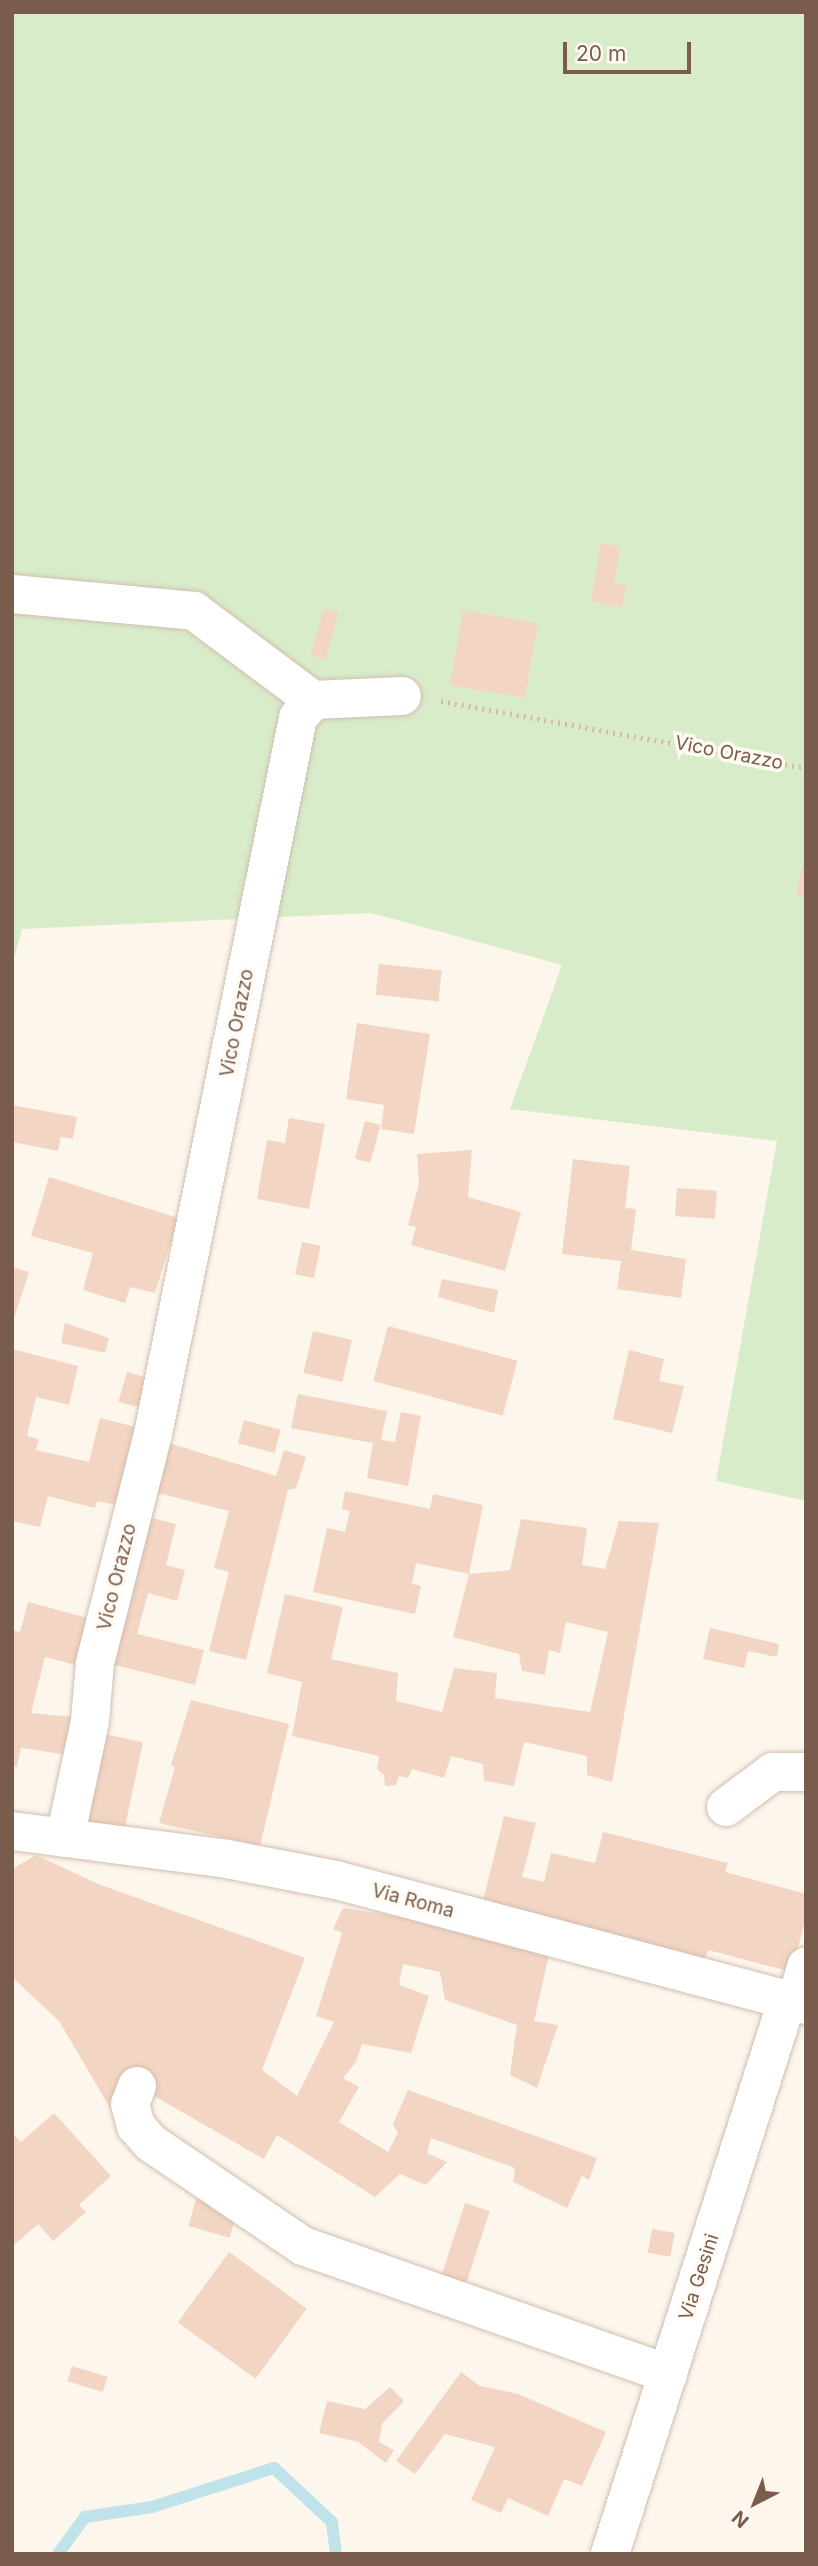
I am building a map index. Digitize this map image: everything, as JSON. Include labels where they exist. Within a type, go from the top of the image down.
[{"type":"street","points":[[12,594],[194,611],[313,700],[402,696]]},
{"type":"street","name":"Vico Orazzo","points":[[65,1838],[90,1721],[95,1663],[153,1434],[299,718],[313,700]]},
{"type":"street","points":[[726,1807],[773,1772],[806,1772]]},
{"type":"street","name":"Via Roma","points":[[12,1831],[228,1859],[336,1880],[796,2003]]},
{"type":"street","name":"Via Gesini","points":[[610,2554],[668,2374],[796,2003],[806,1966]]},
{"type":"street","points":[[137,2085],[130,2104],[136,2126],[151,2143],[303,2246],[668,2374]]},
{"type":"path","name":"Vico Orazzo","points":[[402,696],[509,710],[806,768]]},
{"type":"green space","points":[[12,12],[806,12],[806,1501],[716,1481],[777,1141],[510,1109],[562,965],[371,913],[22,929],[12,966]]},
{"type":"building","points":[[601,543],[620,547],[614,583],[626,585],[622,607],[591,601]]},
{"type":"building","points":[[324,609],[338,613],[325,659],[311,655]]},
{"type":"building","points":[[463,610],[538,623],[525,698],[450,685]]},
{"type":"building","points":[[803,863],[806,863],[806,897],[796,895]]},
{"type":"building","points":[[379,964],[442,971],[438,1001],[376,995]]},
{"type":"building","points":[[357,1023],[430,1034],[414,1134],[381,1129],[384,1105],[346,1099]]},
{"type":"building","points":[[12,1105],[77,1117],[73,1139],[61,1137],[58,1151],[12,1142]]},
{"type":"building","points":[[289,1118],[325,1124],[309,1209],[257,1199],[267,1140],[285,1143]]},
{"type":"building","points":[[365,1121],[380,1125],[370,1163],[355,1159]]},
{"type":"building","points":[[472,1150],[468,1197],[521,1212],[505,1271],[411,1245],[416,1227],[408,1225],[419,1183],[417,1154]]},
{"type":"building","points":[[573,1159],[630,1166],[625,1208],[636,1209],[631,1250],[686,1259],[681,1298],[617,1289],[621,1261],[562,1254]]},
{"type":"building","points":[[49,1177],[178,1218],[155,1293],[130,1287],[125,1303],[83,1290],[93,1253],[31,1236]]},
{"type":"building","points":[[677,1188],[717,1191],[715,1219],[675,1216]]},
{"type":"building","points":[[302,1242],[321,1246],[314,1278],[295,1274]]},
{"type":"building","points":[[12,1267],[29,1272],[13,1321],[12,1321]]},
{"type":"building","points":[[442,1279],[498,1290],[494,1313],[438,1297]]},
{"type":"building","points":[[65,1323],[109,1338],[105,1353],[61,1343]]},
{"type":"building","points":[[388,1326],[517,1361],[503,1416],[373,1381]]},
{"type":"building","points":[[313,1331],[352,1340],[342,1382],[303,1373]]},
{"type":"building","points":[[12,1349],[78,1366],[69,1405],[36,1397],[27,1436],[39,1439],[36,1450],[89,1462],[100,1418],[144,1429],[126,1507],[97,1501],[95,1508],[48,1496],[40,1527],[12,1521]]},
{"type":"building","points":[[629,1350],[664,1359],[659,1381],[684,1386],[672,1433],[613,1419]]},
{"type":"building","points":[[127,1372],[152,1379],[143,1409],[118,1402]]},
{"type":"building","points":[[298,1394],[387,1411],[381,1440],[395,1442],[401,1412],[421,1416],[408,1486],[367,1478],[373,1443],[291,1428]]},
{"type":"building","points":[[244,1420],[281,1430],[274,1453],[238,1443]]},
{"type":"building","points":[[159,1440],[276,1476],[284,1450],[306,1457],[296,1488],[288,1490],[246,1660],[209,1651],[229,1572],[214,1568],[229,1511],[158,1493],[152,1518],[176,1524],[166,1565],[185,1570],[177,1601],[148,1593],[137,1634],[204,1650],[195,1685],[103,1662]]},
{"type":"building","points":[[345,1491],[430,1509],[433,1494],[483,1505],[469,1574],[416,1563],[412,1584],[421,1586],[415,1614],[313,1592],[327,1528],[345,1532],[350,1511],[342,1509]]},
{"type":"building","points":[[521,1519],[587,1528],[582,1565],[605,1569],[619,1521],[659,1523],[612,1782],[587,1775],[587,1756],[524,1742],[514,1786],[484,1781],[483,1764],[451,1756],[444,1778],[412,1769],[408,1778],[399,1776],[396,1785],[385,1786],[384,1775],[377,1769],[379,1756],[292,1736],[302,1682],[267,1673],[285,1594],[343,1607],[331,1659],[398,1673],[396,1701],[442,1712],[454,1668],[497,1673],[495,1698],[590,1712],[608,1632],[566,1622],[560,1653],[549,1650],[545,1675],[522,1671],[519,1654],[453,1637],[469,1574],[510,1570]]},
{"type":"building","points":[[28,1602],[95,1620],[83,1667],[45,1657],[31,1713],[84,1718],[75,1756],[21,1748],[17,1767],[12,1766],[12,1630],[20,1632]]},
{"type":"building","points":[[710,1628],[779,1644],[777,1657],[748,1651],[744,1668],[703,1659]]},
{"type":"building","points":[[191,1700],[289,1724],[260,1846],[159,1823],[175,1767],[171,1765]]},
{"type":"building","points":[[95,1732],[143,1742],[124,1831],[76,1821]]},
{"type":"building","points":[[504,1816],[536,1823],[522,1877],[544,1882],[551,1853],[595,1863],[603,1832],[728,1863],[725,1872],[806,1894],[806,1916],[792,1972],[708,1950],[705,1960],[482,1905]]},
{"type":"building","points":[[36,1855],[98,1884],[305,1958],[262,2070],[297,2096],[334,2022],[316,2016],[342,1933],[333,1929],[343,1908],[421,1920],[549,1955],[534,2021],[558,2025],[537,2088],[510,2075],[517,2025],[445,2000],[440,1972],[403,1964],[399,1985],[429,1996],[411,2053],[362,2044],[356,2062],[343,2078],[359,2087],[339,2122],[388,2152],[398,2133],[393,2124],[408,2090],[597,2158],[589,2180],[582,2176],[567,2208],[513,2182],[515,2168],[431,2138],[427,2153],[447,2162],[426,2185],[400,2174],[375,2197],[277,2135],[264,2159],[128,2081],[113,2113],[59,2021],[12,1977],[12,1869]]},
{"type":"building","points":[[54,2113],[111,2176],[79,2205],[86,2212],[53,2241],[38,2224],[12,2247],[12,2132],[21,2142]]},
{"type":"building","points":[[196,2199],[237,2211],[230,2238],[188,2226]]},
{"type":"building","points":[[465,2203],[490,2211],[466,2284],[441,2276]]},
{"type":"building","points":[[652,2229],[675,2233],[670,2257],[648,2253]]},
{"type":"building","points":[[229,2252],[307,2308],[256,2379],[178,2322]]},
{"type":"building","points":[[72,2366],[107,2377],[103,2392],[67,2381]]},
{"type":"building","points":[[461,2372],[480,2386],[518,2394],[606,2432],[582,2486],[564,2479],[548,2516],[508,2498],[501,2513],[471,2500],[495,2447],[445,2434],[415,2474],[396,2461]]},
{"type":"building","points":[[390,2387],[404,2401],[382,2424],[379,2442],[394,2450],[386,2463],[358,2442],[319,2433],[327,2401],[365,2409]]},
{"type":"waterway","points":[[58,2554],[85,2517],[152,2507],[274,2468],[332,2522],[336,2554]]}]
